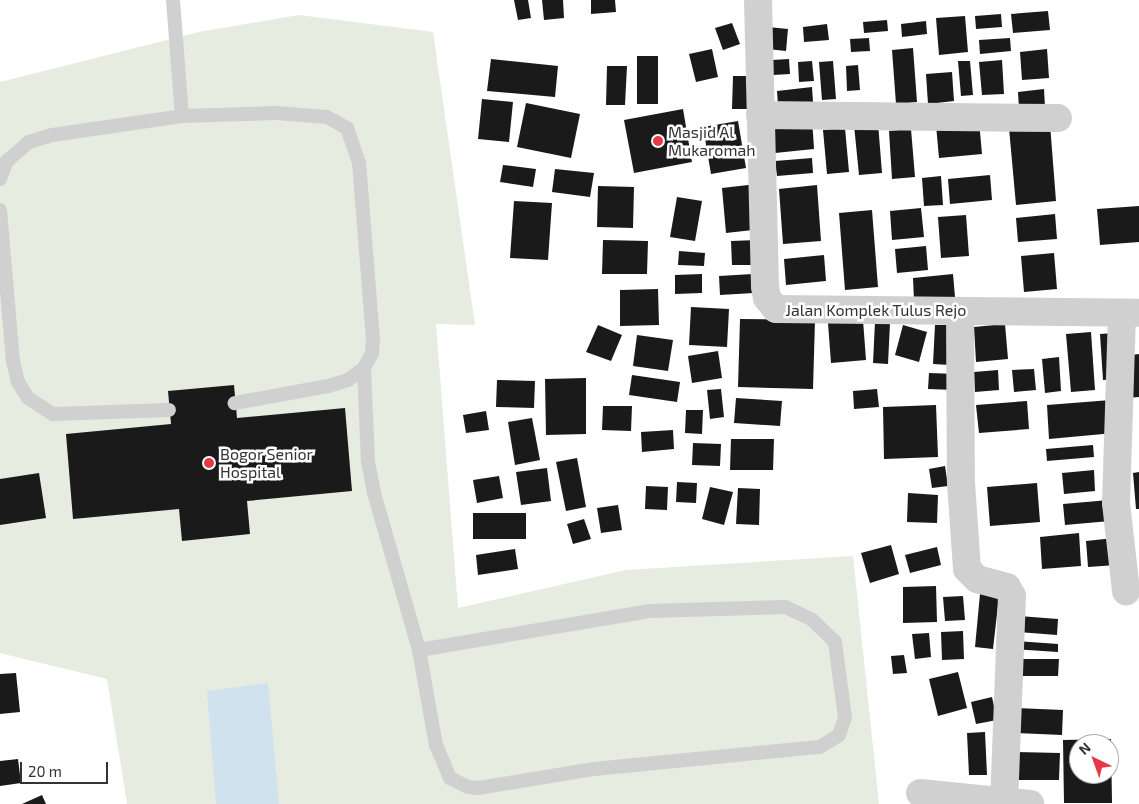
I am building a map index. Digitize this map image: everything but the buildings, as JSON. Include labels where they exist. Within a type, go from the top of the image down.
[{"type":"street","name":"Jalan Komplek Tulus Rejo","points":[[758,9],[764,286],[770,305],[784,312],[960,310],[1131,313]]},
{"type":"street","points":[[760,115],[1058,118]]},
{"type":"street","points":[[920,793],[1017,803],[1012,596],[1007,587],[977,579],[968,569],[961,483],[960,310]]},
{"type":"street","points":[[1126,591],[1116,503],[1131,313]]},
{"type":"lane","points":[[173,0],[180,70],[182,116]]},
{"type":"lane","points":[[0,179],[7,161],[29,142],[52,135],[182,116],[310,114],[328,116],[347,128],[359,162],[371,315],[372,353],[364,368],[348,380],[328,386],[235,403]]},
{"type":"lane","points":[[0,210],[13,361],[18,382],[28,398],[53,414],[169,410]]},
{"type":"lane","points":[[364,368],[368,462],[374,493],[419,650],[436,745],[450,778],[468,787],[594,769],[820,747],[839,734],[845,718],[835,642],[811,618],[785,607],[650,611],[419,650]]},
{"type":"shaded area","points":[[299,15],[433,32],[475,325],[436,324],[458,608],[626,570],[853,556],[879,804],[127,804],[107,679],[0,653],[0,82],[199,32]]},
{"type":"water","points":[[268,683],[279,804],[216,804],[207,691]]},
{"type":"place","name":"Masjid Al Mukaromah","points":[[658,141]]},
{"type":"place","name":"Bogor Senior Hospital","points":[[209,463]]}]
